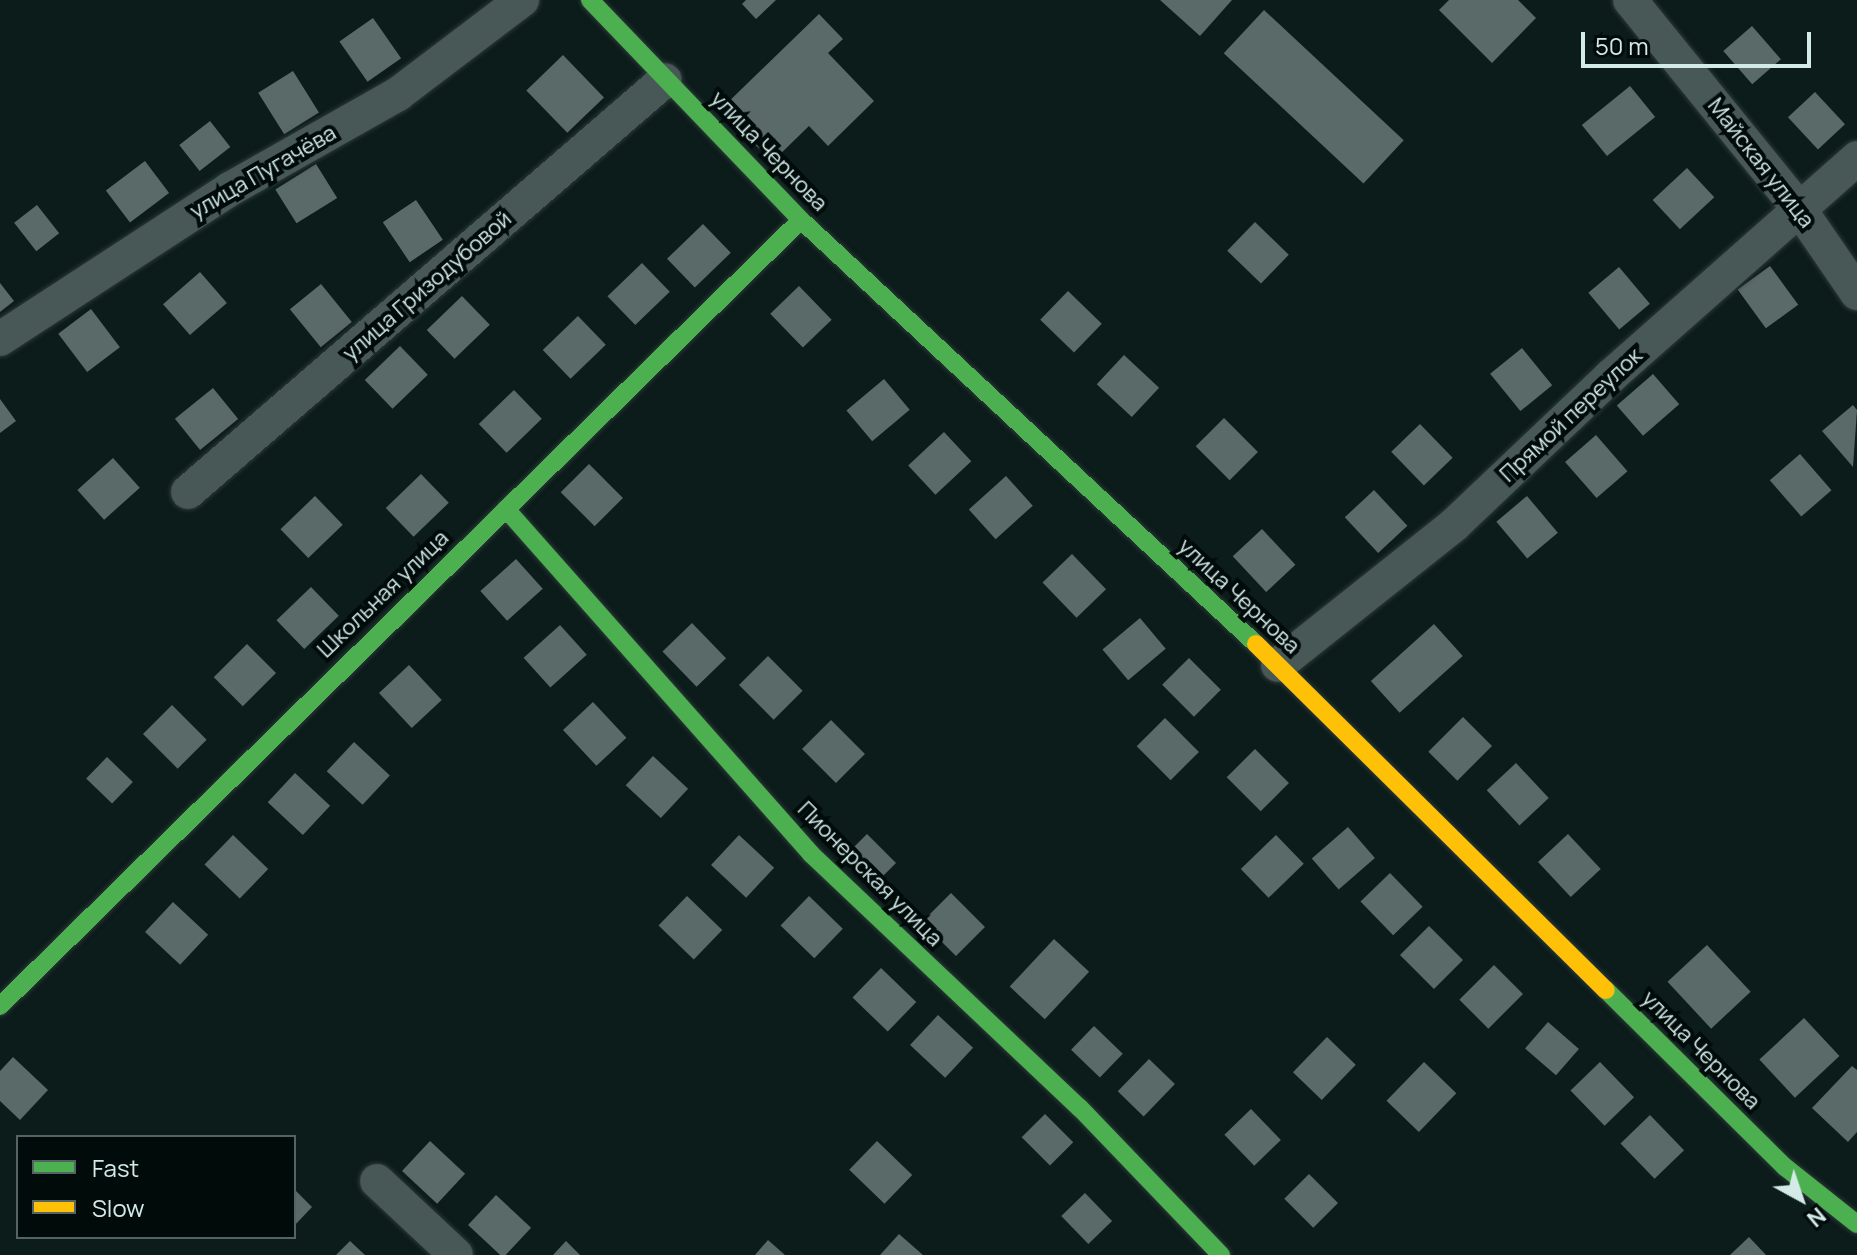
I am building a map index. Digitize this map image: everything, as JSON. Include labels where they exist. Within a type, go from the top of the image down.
[{"type":"street","name":"улица Пугачёва","points":[[0,339],[230,189],[398,94],[522,0]]},
{"type":"street","name":"улица Чернова","points":[[590,0],[801,220],[1278,665],[1785,1167],[1857,1224]]},
{"type":"street","name":"Майская улица","points":[[1630,0],[1800,210],[1857,293]]},
{"type":"street","name":"улица Гризодубовой","points":[[188,492],[665,80]]},
{"type":"street","name":"Прямой переулок","points":[[1278,665],[1454,525],[1857,158]]},
{"type":"street","name":"Школьная улица","points":[[0,1006],[801,220]]},
{"type":"street","name":"Пионерская улица","points":[[506,509],[811,854],[1080,1108],[1221,1255]]},
{"type":"street","points":[[377,1181],[456,1255]]},
{"type":"building","points":[[746,0],[776,0],[756,19],[742,4]]},
{"type":"building","points":[[1160,0],[1232,0],[1200,36]]},
{"type":"building","points":[[1449,0],[1518,0],[1536,18],[1492,63],[1439,10]]},
{"type":"building","points":[[1264,10],[1404,140],[1363,183],[1224,53]]},
{"type":"building","points":[[819,14],[843,39],[828,53],[874,101],[828,146],[809,126],[772,162],[721,109]]},
{"type":"building","points":[[373,18],[401,58],[368,82],[339,42]]},
{"type":"building","points":[[1752,26],[1781,59],[1752,84],[1723,51]]},
{"type":"building","points":[[563,55],[604,97],[567,133],[526,90]]},
{"type":"building","points":[[293,71],[319,113],[284,134],[258,93]]},
{"type":"building","points":[[1630,86],[1655,117],[1607,156],[1582,125]]},
{"type":"building","points":[[1815,92],[1845,124],[1818,149],[1788,117]]},
{"type":"building","points":[[210,121],[230,147],[200,171],[179,145]]},
{"type":"building","points":[[145,161],[169,193],[130,222],[106,190]]},
{"type":"building","points":[[316,164],[337,198],[296,223],[275,189]]},
{"type":"building","points":[[1687,168],[1714,197],[1680,229],[1653,200]]},
{"type":"building","points":[[416,200],[443,240],[410,262],[383,222]]},
{"type":"building","points":[[37,205],[59,233],[36,251],[14,223]]},
{"type":"building","points":[[1255,222],[1289,255],[1261,283],[1227,251]]},
{"type":"building","points":[[703,224],[731,253],[695,288],[667,259]]},
{"type":"building","points":[[642,263],[670,292],[635,325],[607,296]]},
{"type":"building","points":[[1770,266],[1798,305],[1766,328],[1738,290]]},
{"type":"building","points":[[1619,267],[1650,304],[1619,329],[1588,293]]},
{"type":"building","points":[[200,272],[227,303],[190,335],[163,304]]},
{"type":"building","points":[[0,283],[14,301],[0,312]]},
{"type":"building","points":[[321,284],[352,322],[321,347],[290,309]]},
{"type":"building","points":[[799,286],[832,320],[803,348],[770,314]]},
{"type":"building","points":[[1068,291],[1102,324],[1074,352],[1040,320]]},
{"type":"building","points":[[462,296],[490,325],[455,359],[427,330]]},
{"type":"building","points":[[91,309],[120,347],[87,372],[58,334]]},
{"type":"building","points":[[578,316],[606,345],[571,379],[543,350]]},
{"type":"building","points":[[400,346],[428,375],[393,409],[365,380]]},
{"type":"building","points":[[1522,348],[1552,385],[1520,411],[1490,374]]},
{"type":"building","points":[[1124,355],[1159,388],[1132,417],[1097,384]]},
{"type":"building","points":[[1653,374],[1679,404],[1643,436],[1617,405]]},
{"type":"building","points":[[884,379],[910,410],[872,441],[846,410]]},
{"type":"building","points":[[213,388],[238,419],[200,450],[175,419]]},
{"type":"building","points":[[514,390],[542,419],[507,453],[479,424]]},
{"type":"building","points":[[0,399],[16,421],[0,433]]},
{"type":"building","points":[[1853,405],[1857,410],[1853,467],[1822,431]]},
{"type":"building","points":[[1224,418],[1258,452],[1230,480],[1196,446]]},
{"type":"building","points":[[1420,424],[1453,458],[1424,486],[1391,452]]},
{"type":"building","points":[[944,432],[971,461],[935,495],[908,465]]},
{"type":"building","points":[[1596,435],[1627,471],[1597,498],[1565,462]]},
{"type":"building","points":[[1800,454],[1831,490],[1801,516],[1770,480]]},
{"type":"building","points":[[113,458],[140,488],[104,520],[77,490]]},
{"type":"building","points":[[589,464],[623,498],[595,526],[561,492]]},
{"type":"building","points":[[421,474],[449,503],[414,537],[386,508]]},
{"type":"building","points":[[1006,476],[1033,506],[996,539],[969,509]]},
{"type":"building","points":[[1374,490],[1407,526],[1378,553],[1345,517]]},
{"type":"building","points":[[315,496],[343,525],[308,558],[280,529]]},
{"type":"building","points":[[1527,496],[1558,533],[1527,558],[1496,522]]},
{"type":"building","points":[[1262,529],[1295,565],[1266,592],[1233,556]]},
{"type":"building","points":[[1072,554],[1106,589],[1077,618],[1043,582]]},
{"type":"building","points":[[516,559],[543,589],[507,621],[480,591]]},
{"type":"building","points":[[311,587],[339,616],[304,649],[276,620]]},
{"type":"building","points":[[1140,618],[1166,649],[1128,680],[1102,649]]},
{"type":"building","points":[[692,623],[726,658],[697,687],[663,651]]},
{"type":"building","points":[[1434,624],[1463,656],[1400,713],[1371,681]]},
{"type":"building","points":[[560,625],[587,655],[550,688],[524,658]]},
{"type":"building","points":[[247,644],[276,673],[243,706],[214,677]]},
{"type":"building","points":[[768,656],[803,691],[774,720],[739,685]]},
{"type":"building","points":[[1189,658],[1221,690],[1194,717],[1162,685]]},
{"type":"building","points":[[409,665],[442,700],[412,728],[379,693]]},
{"type":"building","points":[[593,702],[626,738],[596,766],[563,730]]},
{"type":"building","points":[[172,705],[207,740],[178,769],[143,734]]},
{"type":"building","points":[[1463,717],[1492,746],[1457,781],[1428,752]]},
{"type":"building","points":[[1165,718],[1199,752],[1171,780],[1137,746]]},
{"type":"building","points":[[831,720],[865,754],[836,783],[802,749]]},
{"type":"building","points":[[354,742],[390,775],[363,805],[327,771]]},
{"type":"building","points":[[1255,749],[1289,783],[1261,811],[1227,777]]},
{"type":"building","points":[[653,756],[688,789],[661,818],[626,785]]},
{"type":"building","points":[[107,757],[133,782],[112,804],[86,779]]},
{"type":"building","points":[[1516,763],[1549,798],[1519,825],[1487,790]]},
{"type":"building","points":[[295,773],[330,806],[303,835],[268,802]]},
{"type":"building","points":[[1348,827],[1375,858],[1339,889],[1312,858]]},
{"type":"building","points":[[867,834],[896,863],[872,887],[843,858]]},
{"type":"building","points":[[1568,834],[1601,869],[1571,897],[1538,862]]},
{"type":"building","points":[[233,835],[268,869],[240,899],[205,864]]},
{"type":"building","points":[[739,835],[774,868],[746,898],[711,865]]},
{"type":"building","points":[[1276,835],[1304,864],[1269,898],[1241,869]]},
{"type":"building","points":[[1390,873],[1423,907],[1393,935],[1361,901]]},
{"type":"building","points":[[951,893],[985,927],[956,956],[922,922]]},
{"type":"building","points":[[687,896],[722,930],[694,960],[659,925]]},
{"type":"building","points":[[809,896],[843,929],[814,958],[781,925]]},
{"type":"building","points":[[173,902],[208,935],[180,965],[145,932]]},
{"type":"building","points":[[1429,926],[1463,960],[1434,989],[1400,955]]},
{"type":"building","points":[[1054,939],[1089,972],[1045,1019],[1010,987]]},
{"type":"building","points":[[1707,945],[1751,992],[1711,1029],[1668,982]]},
{"type":"building","points":[[1494,965],[1523,994],[1488,1029],[1459,1000]]},
{"type":"building","points":[[881,968],[916,1002],[888,1032],[853,997]]},
{"type":"building","points":[[938,1015],[973,1048],[945,1078],[910,1045]]},
{"type":"building","points":[[1804,1018],[1839,1056],[1795,1098],[1759,1060]]},
{"type":"building","points":[[1548,1022],[1579,1049],[1556,1075],[1525,1048]]},
{"type":"building","points":[[1094,1026],[1123,1054],[1100,1078],[1071,1050]]},
{"type":"building","points":[[1327,1037],[1356,1065],[1322,1100],[1293,1072]]},
{"type":"building","points":[[13,1057],[48,1090],[20,1120],[0,1101],[0,1071]]},
{"type":"building","points":[[1149,1059],[1175,1084],[1144,1116],[1118,1091]]},
{"type":"building","points":[[1424,1062],[1456,1093],[1419,1132],[1386,1101]]},
{"type":"building","points":[[1600,1062],[1634,1097],[1605,1126],[1571,1090]]},
{"type":"building","points":[[1852,1066],[1857,1070],[1857,1132],[1848,1142],[1812,1108]]},
{"type":"building","points":[[1251,1109],[1281,1140],[1254,1166],[1224,1135]]},
{"type":"building","points":[[1045,1114],[1073,1142],[1050,1166],[1022,1137]]},
{"type":"building","points":[[1650,1115],[1684,1150],[1655,1179],[1621,1143]]},
{"type":"building","points":[[430,1141],[465,1174],[437,1204],[402,1171]]},
{"type":"building","points":[[877,1141],[912,1175],[884,1204],[849,1170]]},
{"type":"building","points":[[1309,1174],[1338,1203],[1313,1228],[1284,1199]]},
{"type":"building","points":[[296,1191],[312,1207],[296,1224]]},
{"type":"building","points":[[1085,1193],[1112,1221],[1088,1244],[1061,1216]]},
{"type":"building","points":[[496,1195],[531,1228],[506,1255],[500,1255],[468,1225]]},
{"type":"building","points":[[899,1234],[923,1255],[880,1255]]},
{"type":"building","points":[[1749,1237],[1766,1255],[1730,1255]]},
{"type":"building","points":[[768,1240],[785,1255],[755,1255]]},
{"type":"building","points":[[350,1241],[365,1255],[336,1255]]},
{"type":"building","points":[[566,1241],[580,1255],[553,1255]]},
{"type":"traffic: fast","points":[[590,0],[801,220],[1256,644]]},
{"type":"traffic: fast","points":[[0,1006],[801,220]]},
{"type":"traffic: fast","points":[[506,509],[811,854],[1080,1108],[1221,1255]]},
{"type":"traffic: fast","points":[[1606,990],[1785,1167],[1857,1224]]},
{"type":"traffic: slow","points":[[1256,644],[1606,990]]}]
